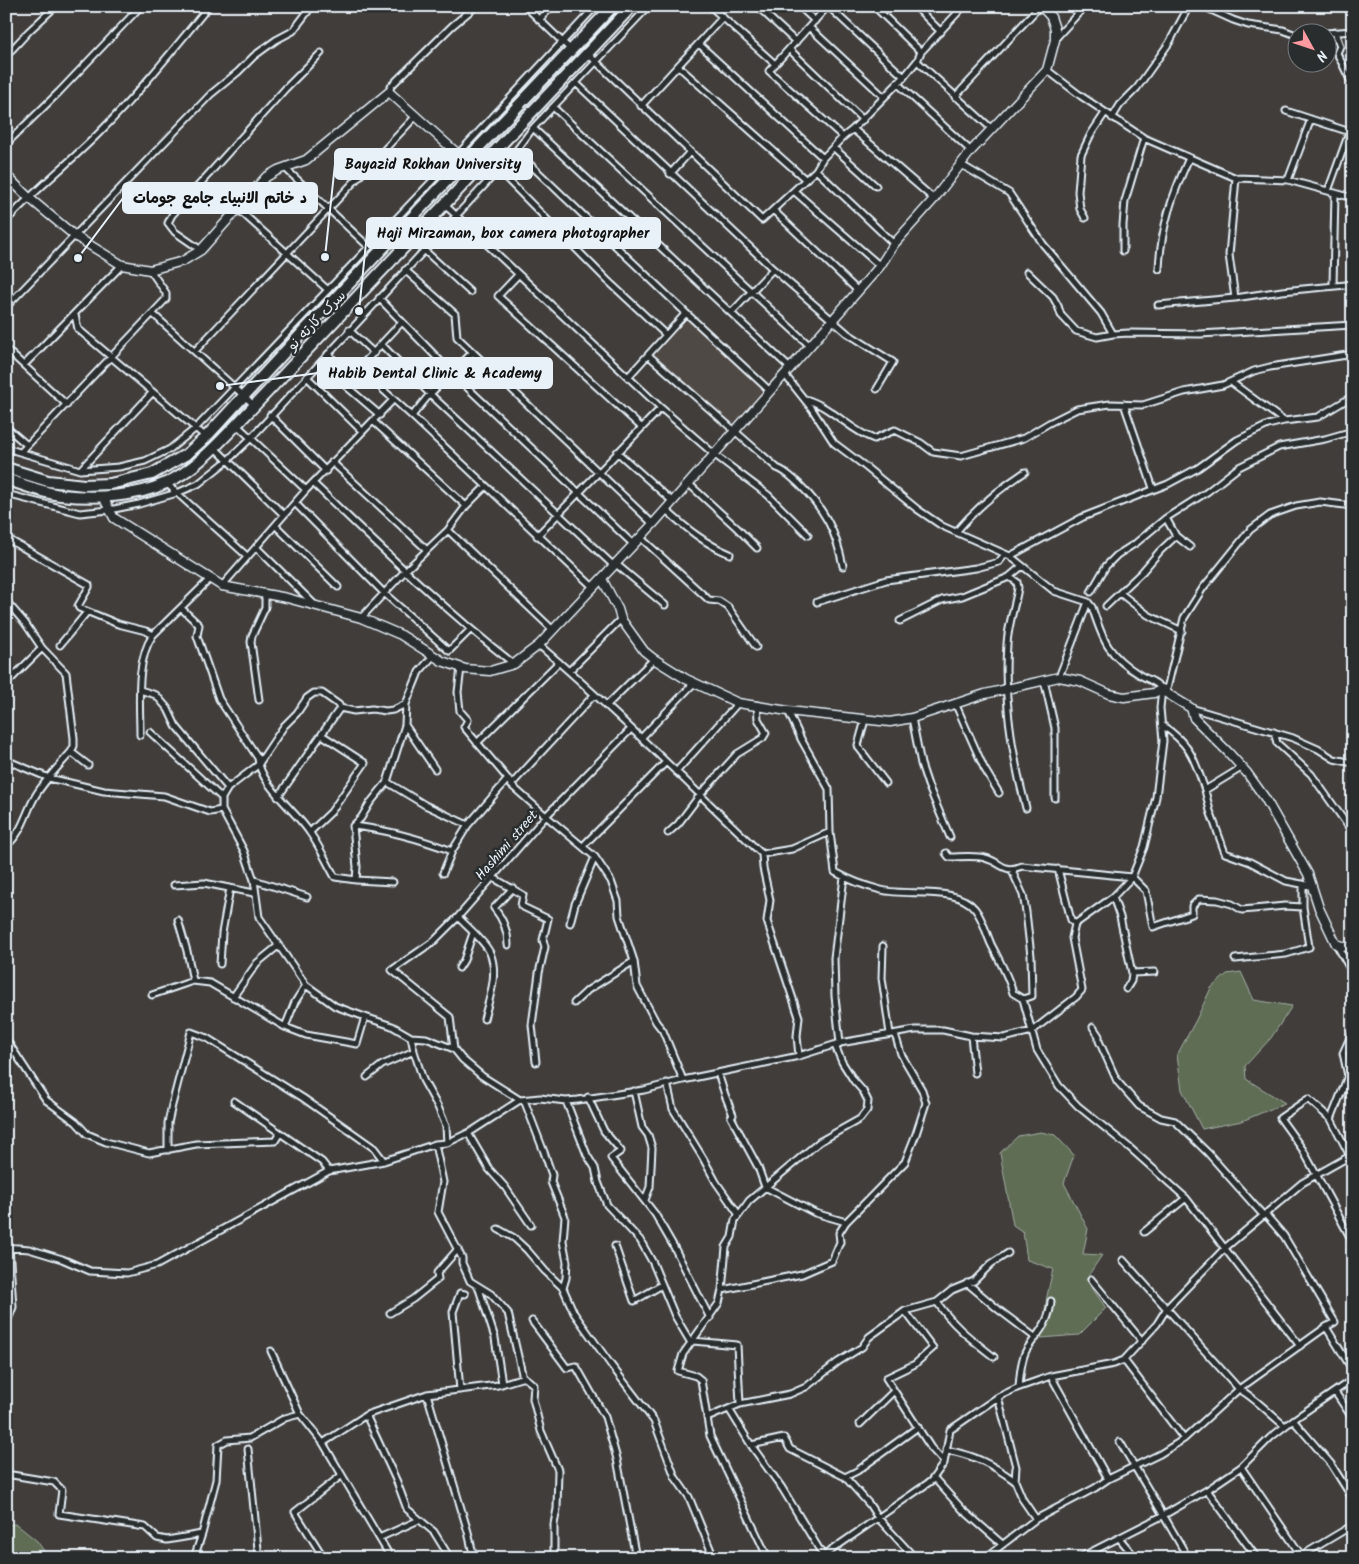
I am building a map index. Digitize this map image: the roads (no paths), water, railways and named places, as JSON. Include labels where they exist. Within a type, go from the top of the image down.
[{"type":"highway","name":"سرک کارته نو","points":[[6,468],[48,481],[84,485],[110,484],[152,474],[187,454],[206,437],[613,6]]},
{"type":"highway","name":"سرک کارته نو","points":[[6,479],[60,495],[103,497],[130,494],[166,483],[194,465],[237,424],[632,6]]},
{"type":"street","points":[[6,56],[56,6]]},
{"type":"street","points":[[6,144],[59,92],[141,6]]},
{"type":"street","points":[[6,221],[28,197],[98,134],[209,6]]},
{"type":"street","points":[[6,307],[211,94],[254,56],[292,31],[312,6]]},
{"type":"street","points":[[6,175],[28,197],[75,236],[122,265],[150,270],[183,261],[201,250],[266,177],[306,160],[389,92],[392,86],[432,44],[476,6]]},
{"type":"street","points":[[524,6],[571,50]]},
{"type":"street","points":[[539,20],[552,6]]},
{"type":"street","points":[[6,448],[80,470],[119,468],[145,461],[170,449],[196,428],[458,154],[596,6]]},
{"type":"street","points":[[6,494],[80,513],[139,504],[177,493],[198,484],[228,460],[251,438],[516,151],[533,128],[649,6]]},
{"type":"street","points":[[710,6],[775,64]]},
{"type":"street","points":[[757,6],[796,42]]},
{"type":"street","points":[[799,6],[815,21]]},
{"type":"street","points":[[843,137],[770,71],[828,6],[904,77]]},
{"type":"street","points":[[874,6],[921,52]]},
{"type":"street","points":[[914,6],[941,32]]},
{"type":"street","points":[[103,497],[114,518],[222,586],[316,604],[361,618],[400,635],[433,656],[461,668],[490,671],[514,664],[539,645],[641,538],[880,266],[894,244],[934,198],[970,151],[1047,70],[1055,40],[1055,29],[1051,17],[1041,6],[955,97]]},
{"type":"street","points":[[1055,40],[1085,6]]},
{"type":"street","points":[[1112,118],[1120,105],[1137,88],[1157,60],[1172,38],[1189,6]]},
{"type":"street","points":[[1202,6],[1248,25],[1286,31]]},
{"type":"street","points":[[587,53],[762,220],[805,178],[816,170],[823,158],[904,77],[921,52],[962,7]]},
{"type":"street","points":[[641,106],[722,18]]},
{"type":"street","points":[[809,27],[884,97]]},
{"type":"street","points":[[1336,32],[1353,30]]},
{"type":"street","points":[[1336,35],[1340,46],[1336,53],[1353,86]]},
{"type":"street","points":[[699,44],[823,158]]},
{"type":"street","points":[[789,49],[863,120]]},
{"type":"street","points":[[201,250],[175,232],[168,223],[172,215],[285,89],[321,53]]},
{"type":"street","points":[[916,61],[992,130]]},
{"type":"street","points":[[678,66],[805,178]]},
{"type":"street","points":[[1047,70],[1112,118],[1144,138],[1236,178],[1288,180],[1353,198]]},
{"type":"street","points":[[576,83],[773,270],[847,333],[893,362],[877,388]]},
{"type":"street","points":[[898,83],[970,151]]},
{"type":"street","points":[[389,92],[458,154]]},
{"type":"street","points":[[553,107],[810,346]]},
{"type":"street","points":[[1286,111],[1351,133],[1328,191]]},
{"type":"street","points":[[1085,218],[1080,209],[1078,192],[1081,155],[1091,134],[1106,113]]},
{"type":"street","points":[[195,351],[416,116]]},
{"type":"street","points":[[1288,180],[1311,119]]},
{"type":"street","points":[[533,128],[731,313],[788,372],[834,443],[917,509],[942,526],[1008,555],[1054,591],[1088,602],[1092,606],[1105,642],[1113,655],[1140,675],[1158,683],[1164,691],[1192,708],[1293,738],[1318,749],[1334,759],[1353,764]]},
{"type":"street","points":[[853,129],[934,198]]},
{"type":"street","points":[[1123,251],[1125,201],[1144,138]]},
{"type":"street","points":[[834,148],[876,186]]},
{"type":"street","points":[[516,151],[770,391]]},
{"type":"street","points":[[670,174],[690,152]]},
{"type":"street","points":[[1159,269],[1160,249],[1166,214],[1174,190],[1189,158]]},
{"type":"street","points":[[960,164],[1009,193],[1043,244],[1101,313],[1113,334]]},
{"type":"street","points":[[285,168],[369,247]]},
{"type":"street","points":[[498,170],[607,280],[666,334]]},
{"type":"street","points":[[816,170],[894,244]]},
{"type":"street","points":[[1235,298],[1229,254],[1236,178]]},
{"type":"street","points":[[794,190],[880,266]]},
{"type":"street","points":[[1333,286],[1334,193]]},
{"type":"street","points":[[445,205],[661,408],[715,455],[768,495],[808,534]]},
{"type":"street","points":[[238,209],[328,290]]},
{"type":"street","points":[[773,210],[858,291]]},
{"type":"street","points":[[424,250],[470,292]]},
{"type":"street","points":[[24,365],[122,265]]},
{"type":"street","points":[[21,452],[112,358],[167,296],[150,270]]},
{"type":"street","points":[[406,270],[455,314],[456,337],[653,524]]},
{"type":"street","points":[[731,313],[773,270]]},
{"type":"street","points":[[1027,272],[1053,298],[1061,315],[1076,331],[1097,337],[1113,334],[1200,334],[1353,325]]},
{"type":"street","points":[[518,275],[498,296],[641,428]]},
{"type":"street","points":[[1158,305],[1346,285]]},
{"type":"street","points":[[379,298],[452,373],[634,545]]},
{"type":"street","points":[[628,377],[686,313]]},
{"type":"street","points":[[153,314],[254,405]]},
{"type":"street","points":[[75,315],[78,329],[206,437]]},
{"type":"street","points":[[380,415],[346,386],[351,377],[402,322]]},
{"type":"street","points":[[349,330],[374,353]]},
{"type":"street","points":[[382,345],[430,394],[557,514],[615,565],[665,605]]},
{"type":"street","points":[[6,349],[67,404]]},
{"type":"street","points":[[412,416],[430,394],[473,352]]},
{"type":"street","points":[[328,354],[351,377]]},
{"type":"street","points":[[804,399],[817,402],[862,434],[874,438],[894,430],[921,443],[932,452],[961,456],[1024,438],[1048,423],[1077,409],[1110,404],[1142,405],[1184,392],[1223,386],[1254,371],[1270,367],[1353,354]]},
{"type":"street","points":[[648,355],[734,432],[777,468],[785,471],[815,500],[825,514],[840,548],[844,566]]},
{"type":"street","points":[[359,368],[594,588]]},
{"type":"street","points":[[307,377],[362,431]]},
{"type":"street","points":[[1231,382],[1284,421]]},
{"type":"street","points":[[80,470],[153,392]]},
{"type":"street","points":[[816,602],[886,580],[976,568],[999,562],[1008,555],[1084,517],[1153,488],[1168,484],[1198,468],[1237,440],[1268,425],[1318,417],[1353,396]]},
{"type":"street","points":[[222,586],[246,556],[276,526],[306,490],[393,400]]},
{"type":"street","points":[[1124,404],[1153,488]]},
{"type":"street","points":[[537,536],[661,408]]},
{"type":"street","points":[[270,416],[326,471]]},
{"type":"street","points":[[374,421],[466,506]]},
{"type":"street","points":[[237,424],[306,490]]},
{"type":"street","points":[[6,427],[27,445]]},
{"type":"street","points":[[1091,592],[1106,566],[1166,518],[1207,492],[1239,467],[1279,447],[1353,431]]},
{"type":"street","points":[[214,447],[284,515]]},
{"type":"street","points":[[617,452],[673,502]]},
{"type":"street","points":[[332,462],[426,550]]},
{"type":"street","points":[[956,532],[999,489],[1025,472]]},
{"type":"street","points":[[166,483],[246,556]]},
{"type":"street","points":[[313,483],[470,630],[514,664]]},
{"type":"street","points":[[689,484],[757,548]]},
{"type":"street","points":[[361,618],[405,571],[448,530],[466,506],[486,486]]},
{"type":"street","points":[[6,1324],[13,1308],[8,1246],[29,1249],[62,1258],[90,1271],[127,1273],[156,1265],[328,1171],[384,1161],[436,1144],[447,1143],[468,1133],[522,1100],[540,1098],[566,1101],[634,1091],[798,1056],[840,1043],[915,1030],[943,1030],[971,1036],[1004,1038],[1032,1031],[1076,998],[1082,990],[1072,938],[1075,924],[1113,897],[1132,877],[1144,847],[1156,797],[1163,741],[1160,708],[1184,618],[1203,588],[1250,530],[1270,514],[1296,506],[1320,502],[1353,506]]},
{"type":"street","points":[[295,503],[384,593],[449,650],[470,630]]},
{"type":"street","points":[[666,510],[685,528],[707,543],[730,554]]},
{"type":"street","points":[[1166,518],[1176,536],[1190,547]]},
{"type":"street","points":[[276,526],[338,586]]},
{"type":"street","points":[[448,530],[553,630]]},
{"type":"street","points":[[1106,606],[1176,536]]},
{"type":"street","points":[[6,538],[89,585],[78,607],[118,624],[146,631],[153,635]]},
{"type":"street","points":[[641,538],[709,600],[719,601],[728,607],[756,647]]},
{"type":"street","points":[[256,547],[316,604]]},
{"type":"street","points":[[900,621],[942,600],[962,596],[1009,577],[1022,566]]},
{"type":"street","points":[[1009,577],[1017,582],[1018,588],[1007,642],[1006,690],[1013,751],[1026,808]]},
{"type":"street","points":[[140,735],[141,667],[147,644],[153,635],[210,579]]},
{"type":"street","points":[[602,579],[618,609],[621,620],[644,651],[694,684],[738,703],[890,722],[912,718],[954,703],[1059,677],[1080,681],[1109,694],[1124,697],[1164,691]]},
{"type":"street","points":[[1120,593],[1148,615],[1182,631]]},
{"type":"street","points":[[259,700],[251,642],[265,608],[265,594]]},
{"type":"street","points":[[6,601],[25,623],[42,648],[67,676],[74,738],[74,746],[71,752],[35,796],[24,822],[12,841],[6,846]]},
{"type":"street","points":[[1059,677],[1088,602]]},
{"type":"street","points":[[181,608],[199,625],[197,636],[219,699],[258,758],[258,765],[278,797],[292,810],[310,832],[335,877],[393,882]]},
{"type":"street","points":[[60,645],[87,612]]},
{"type":"street","points":[[569,671],[621,620]]},
{"type":"street","points":[[539,645],[642,738],[762,854],[770,900],[767,921],[799,1017],[797,1036],[798,1056]]},
{"type":"street","points":[[6,684],[42,648]]},
{"type":"street","points":[[353,826],[362,818],[370,803],[387,782],[405,726],[406,704],[419,672],[433,656]]},
{"type":"street","points":[[606,706],[654,659]]},
{"type":"street","points":[[477,743],[559,662]]},
{"type":"street","points":[[461,668],[458,692],[460,710],[468,720],[464,727],[508,778],[511,785],[595,857],[611,881],[618,901],[619,916],[634,961],[637,986],[656,1022],[663,1030],[683,1080]]},
{"type":"street","points":[[1044,680],[1055,728],[1056,798]]},
{"type":"street","points":[[642,738],[694,684]]},
{"type":"street","points":[[140,690],[156,696],[168,710],[176,726],[228,788]]},
{"type":"street","points":[[406,704],[386,711],[354,711],[340,708],[339,705],[322,693],[314,693],[307,698],[284,726],[258,765],[228,788],[222,798],[222,810],[244,851],[254,880],[254,893],[259,916],[306,986],[335,1006],[392,1026],[411,1037],[426,1038],[454,1049],[462,1059],[482,1076],[522,1100],[544,1152],[552,1175],[551,1182],[565,1217],[563,1241],[567,1262],[563,1288]]},
{"type":"street","points":[[511,785],[594,695]]},
{"type":"street","points":[[676,772],[738,703]]},
{"type":"street","points":[[954,703],[984,768],[999,793]]},
{"type":"street","points":[[668,834],[737,754],[763,738],[766,733],[758,719],[757,705]]},
{"type":"street","points":[[278,797],[340,708]]},
{"type":"street","points":[[1192,708],[1194,718],[1247,773],[1265,798],[1308,874],[1319,908],[1353,974]]},
{"type":"street","points":[[788,710],[801,739],[829,789],[830,832],[835,872],[844,878],[882,891],[912,894],[939,892],[963,900],[975,908],[1009,978],[1013,992],[1023,999],[1037,1050],[1060,1086],[1078,1106],[1130,1148],[1186,1198],[1300,1346]]},
{"type":"street","points":[[912,718],[921,764],[950,837]]},
{"type":"street","points":[[865,720],[858,745],[886,783]]},
{"type":"street","points":[[1162,725],[1187,746],[1205,790],[1210,811],[1225,853],[1250,862],[1286,881],[1312,886]]},
{"type":"street","points":[[405,726],[435,769]]},
{"type":"street","name":"Hashimi street","points":[[454,1049],[450,1018],[392,970],[434,941],[458,918],[546,816],[631,729]]},
{"type":"street","points":[[150,732],[222,798]]},
{"type":"street","points":[[1274,732],[1277,743],[1311,774],[1353,833]]},
{"type":"street","points":[[310,832],[331,812],[365,763],[322,734]]},
{"type":"street","points":[[71,752],[88,765]]},
{"type":"street","points":[[6,760],[49,778],[104,791],[164,796],[210,812],[222,810]]},
{"type":"street","points":[[583,846],[666,762]]},
{"type":"street","points":[[1205,790],[1241,768]]},
{"type":"street","points":[[443,873],[452,851],[468,825],[508,778]]},
{"type":"street","points":[[387,782],[425,805],[468,825]]},
{"type":"street","points":[[353,826],[379,829],[416,837],[452,851]]},
{"type":"street","points":[[353,826],[357,867],[356,880]]},
{"type":"street","points":[[762,854],[792,849],[830,832]]},
{"type":"street","points":[[946,853],[949,857],[985,858],[1004,868],[1014,870],[1022,866],[1132,877],[1146,892],[1153,927],[1192,914],[1192,906],[1199,899],[1217,900],[1232,904],[1242,910],[1285,906],[1303,907]]},
{"type":"street","points":[[570,922],[574,904],[595,857]]},
{"type":"street","points":[[1058,869],[1071,920],[1075,924]]},
{"type":"street","points":[[1014,870],[1013,873],[1023,895],[1031,956],[1032,996],[1023,999]]},
{"type":"street","points":[[492,877],[523,895],[521,906],[548,919],[543,940],[545,947],[539,973],[532,1025],[536,1062]]},
{"type":"street","points":[[768,1558],[710,1436],[701,1380],[696,1376],[678,1371],[684,1354],[719,1303],[726,1247],[732,1237],[735,1220],[750,1201],[819,1142],[860,1120],[867,1110],[868,1101],[846,1069],[836,1048],[840,1043],[835,996],[834,958],[844,878]]},
{"type":"street","points":[[254,880],[307,898]]},
{"type":"street","points":[[174,885],[204,883],[254,893]]},
{"type":"street","points":[[1235,959],[1286,954],[1309,947],[1303,907],[1303,884]]},
{"type":"street","points":[[220,964],[222,933],[230,888]]},
{"type":"street","points":[[508,946],[508,934],[494,908],[513,888]]},
{"type":"street","points":[[1113,897],[1120,917],[1132,973],[1131,981],[1126,989]]},
{"type":"street","points":[[458,918],[490,952],[493,983],[484,1019]]},
{"type":"street","points":[[178,920],[194,981]]},
{"type":"street","points":[[459,968],[464,960],[473,933]]},
{"type":"street","points":[[1336,944],[1353,949]]},
{"type":"street","points":[[233,997],[257,963],[278,946]]},
{"type":"street","points":[[722,1290],[802,1274],[832,1261],[840,1242],[839,1233],[846,1222],[905,1162],[926,1103],[922,1090],[901,1054],[893,1034],[882,978],[882,946]]},
{"type":"street","points":[[574,1002],[596,985],[634,961]]},
{"type":"street","points":[[1132,973],[1155,972]]},
{"type":"street","points":[[152,995],[194,981],[210,983],[285,1027],[306,1035],[357,1044],[365,1018]]},
{"type":"street","points":[[285,1027],[296,1002],[306,986]]},
{"type":"street","points":[[985,1558],[1036,1519],[1184,1440],[1239,1389],[1335,1322],[1284,1236],[1264,1214],[1208,1153],[1175,1121],[1161,1118],[1138,1106],[1118,1081],[1099,1040],[1099,1036],[1093,1027]]},
{"type":"street","points":[[168,1150],[168,1123],[191,1032],[207,1038],[303,1098],[374,1148],[384,1161]]},
{"type":"street","points":[[1331,1119],[1350,1077],[1343,1054],[1353,1032]]},
{"type":"street","points":[[971,1036],[975,1073]]},
{"type":"street","points":[[411,1037],[423,1080],[446,1126],[447,1143]]},
{"type":"street","points":[[6,1039],[46,1100],[76,1122],[87,1134],[106,1142],[149,1153],[196,1144],[276,1141],[280,1133]]},
{"type":"street","points":[[367,1077],[382,1065],[414,1051]]},
{"type":"street","points":[[718,1073],[733,1115],[731,1117],[758,1167],[766,1187],[815,1213],[846,1222]]},
{"type":"street","points":[[667,1083],[673,1109],[716,1182],[739,1215]]},
{"type":"street","points":[[634,1091],[642,1127],[648,1135],[652,1148],[650,1187],[645,1200]]},
{"type":"street","points":[[588,1097],[604,1131],[621,1151],[611,1158],[655,1214],[674,1246],[710,1318]]},
{"type":"street","points":[[1353,1165],[1331,1119],[1308,1099],[1280,1118],[1303,1150],[1353,1244]]},
{"type":"street","points":[[234,1100],[322,1162],[328,1171]]},
{"type":"street","points":[[566,1101],[587,1155],[595,1168],[598,1182],[608,1205],[640,1240],[653,1262],[675,1316],[692,1342]]},
{"type":"street","points":[[468,1133],[489,1169],[531,1225]]},
{"type":"street","points":[[436,1144],[443,1182],[438,1212],[458,1249],[470,1281],[492,1294],[508,1313],[523,1378]]},
{"type":"street","points":[[729,1409],[750,1445],[782,1488],[823,1557],[934,1478],[944,1463],[950,1430],[998,1397],[1019,1387],[1051,1376],[1114,1364],[1124,1360],[1157,1324],[1167,1308],[1190,1282],[1225,1248],[1302,1183],[1350,1156]]},
{"type":"street","points":[[1144,1232],[1186,1198]]},
{"type":"street","points":[[1350,1237],[1353,1219]]},
{"type":"street","points":[[498,1229],[514,1238],[528,1250],[545,1271],[563,1288],[574,1312],[610,1365],[654,1420],[675,1477],[689,1497],[714,1558]]},
{"type":"street","points":[[615,1246],[634,1301],[662,1285]]},
{"type":"street","points":[[390,1313],[438,1279],[437,1273],[458,1249]]},
{"type":"street","points":[[707,1418],[740,1404],[790,1394],[806,1387],[838,1362],[862,1347],[869,1337],[905,1311],[937,1302],[952,1290],[974,1281],[991,1264],[1008,1253]]},
{"type":"street","points":[[1123,1260],[1239,1389],[1247,1393],[1266,1412],[1285,1426]]},
{"type":"street","points":[[1091,1279],[1142,1341]]},
{"type":"street","points":[[967,1283],[1036,1338]]},
{"type":"street","points":[[478,1286],[495,1338],[502,1384]]},
{"type":"street","points":[[460,1390],[453,1312],[460,1293],[465,1294]]},
{"type":"street","points":[[1019,1387],[1020,1373],[1026,1350],[1044,1327],[1049,1316],[1051,1301]]},
{"type":"street","points":[[937,1302],[948,1318],[969,1338],[994,1357]]},
{"type":"street","points":[[905,1311],[933,1348],[915,1364],[886,1378],[944,1463]]},
{"type":"street","points":[[532,1320],[567,1368],[576,1366],[605,1417],[624,1491],[636,1558]]},
{"type":"street","points":[[1326,1327],[1353,1371]]},
{"type":"street","points":[[692,1342],[737,1345],[740,1404]]},
{"type":"street","points":[[270,1351],[300,1414],[323,1443],[390,1558]]},
{"type":"street","points":[[1124,1360],[1184,1440]]},
{"type":"street","points":[[1051,1376],[1108,1480]]},
{"type":"street","points":[[323,1443],[366,1415],[427,1394],[502,1384],[524,1377],[534,1385],[533,1399],[541,1431],[558,1470],[554,1524],[554,1558]]},
{"type":"street","points":[[1079,1558],[1164,1515],[1207,1490],[1241,1467],[1285,1426],[1353,1380]]},
{"type":"street","points":[[860,1424],[894,1391]]},
{"type":"street","points":[[1335,1392],[1353,1419]]},
{"type":"street","points":[[427,1394],[474,1558]]},
{"type":"street","points":[[998,1397],[1016,1467],[1015,1481],[1023,1500],[1036,1519]]},
{"type":"street","points":[[194,1558],[216,1480],[218,1445],[227,1440],[250,1438],[285,1418],[300,1414]]},
{"type":"street","points":[[366,1415],[397,1482],[407,1509],[434,1532],[450,1558]]},
{"type":"street","points":[[1294,1420],[1331,1464],[1353,1499]]},
{"type":"street","points":[[845,1476],[857,1471],[918,1427]]},
{"type":"street","points":[[750,1445],[784,1438],[790,1449],[845,1476],[878,1518],[914,1558]]},
{"type":"street","points":[[1120,1442],[1188,1558]]},
{"type":"street","points":[[248,1449],[258,1549],[262,1558]]},
{"type":"street","points":[[946,1450],[966,1454],[992,1464],[1015,1481]]},
{"type":"street","points":[[1241,1467],[1302,1557],[1353,1525]]},
{"type":"street","points":[[6,1474],[54,1482],[62,1490],[59,1514],[145,1527],[157,1538],[167,1540],[202,1534]]},
{"type":"street","points":[[324,1558],[295,1512],[342,1475]]},
{"type":"street","points":[[934,1478],[962,1509],[1002,1544]]},
{"type":"street","points":[[1207,1490],[1257,1558]]},
{"type":"street","points":[[379,1538],[419,1520]]},
{"type":"street","points":[[1119,1538],[1136,1558]]},
{"type":"place","name":"Bayazid Rokhan University","points":[[325,257]]},
{"type":"place","name":"د خاتم الانبیاء جامع جومات","points":[[78,258]]},
{"type":"place","name":"Haji Mirzaman, box camera photographer","points":[[359,311]]},
{"type":"place","name":"Habib Dental Clinic & Academy","points":[[220,386]]}]
